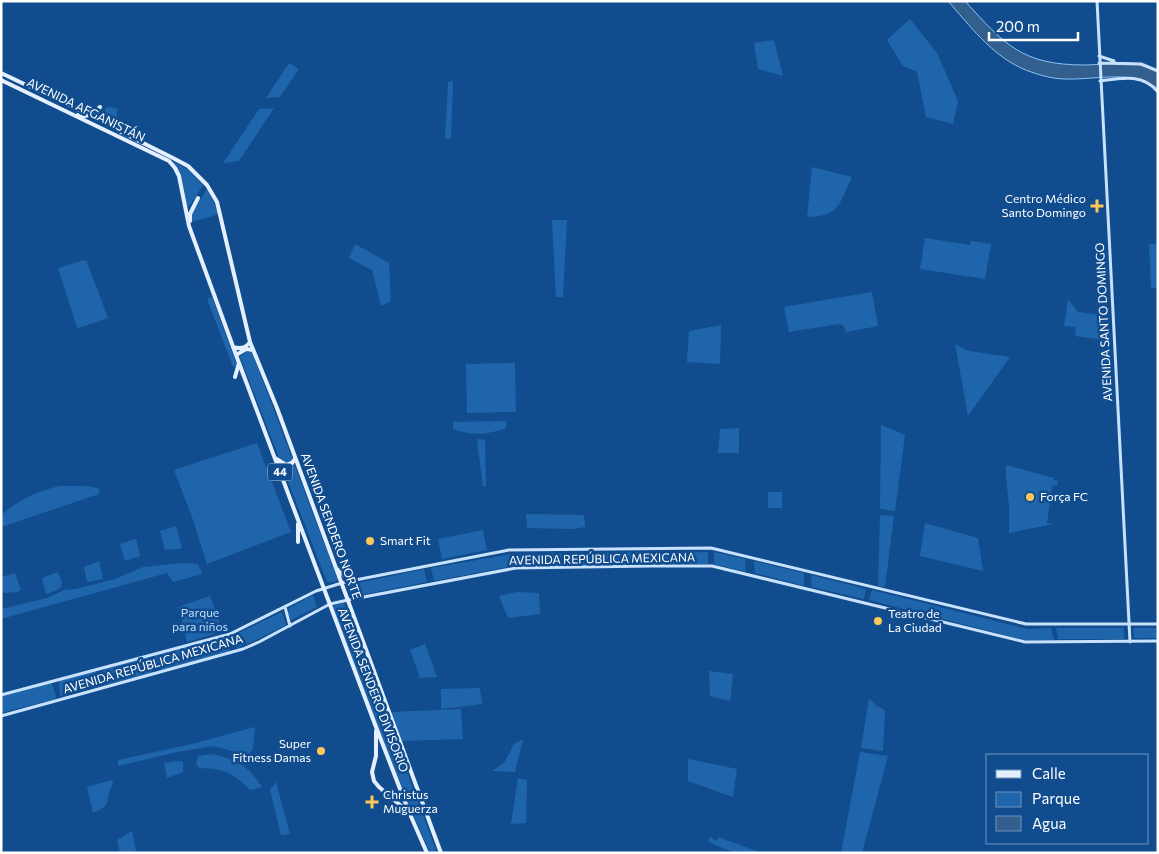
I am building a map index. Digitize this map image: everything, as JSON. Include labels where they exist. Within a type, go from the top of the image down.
[{"type":"main road","name":"AVENIDA SANTO DOMINGO","points":[[1097,1],[1130,642]]},
{"type":"main road","points":[[1099,56],[1122,63]]},
{"type":"main road","points":[[1099,64],[1141,64],[1158,71]]},
{"type":"main road","name":"AVENIDA AFGANISTÁN","points":[[1,73],[108,123],[162,155]]},
{"type":"main road","points":[[1100,80],[1135,78],[1150,84],[1158,92]]},
{"type":"main road","name":"AVENIDA AFGANISTÁN","points":[[1,80],[66,112],[162,155]]},
{"type":"main road","points":[[26,92],[32,90],[45,94]]},
{"type":"main road","points":[[66,112],[82,116],[92,115],[100,107]]},
{"type":"main road","points":[[92,115],[99,127]]},
{"type":"main road","name":"AVENIDA SENDERO NORTE","points":[[162,155],[188,166],[198,175],[217,202],[250,342],[336,567],[441,853]]},
{"type":"main road","name":"44","points":[[162,155],[175,168],[179,176],[186,215],[195,242],[236,356],[325,588]]},
{"type":"main road","points":[[195,242],[189,218],[198,198]]},
{"type":"main road","points":[[233,347],[245,346],[250,342]]},
{"type":"main road","points":[[236,356],[246,350],[253,350]]},
{"type":"main road","points":[[235,377],[239,363]]},
{"type":"main road","points":[[275,458],[286,465],[292,463],[295,459]]},
{"type":"main road","points":[[298,519],[298,542]]},
{"type":"main road","name":"AVENIDA REPÚBLICA MEXICANA","points":[[1,695],[230,634],[325,588],[354,580],[510,550],[711,548],[1026,624],[1158,624]]},
{"type":"main road","name":"AVENIDA REPÚBLICA MEXICANA","points":[[1,716],[234,652],[254,645],[330,604],[516,568],[708,566],[1022,641],[1158,641]]},
{"type":"main road","points":[[336,567],[345,576],[354,580],[350,590],[353,596],[358,599]]},
{"type":"main road","name":"AVENIDA SENDERO DIVISORIO","points":[[325,588],[376,727],[427,853]]},
{"type":"main road","points":[[285,607],[290,626]]},
{"type":"main road","points":[[376,727],[376,756],[372,772],[374,781],[378,787],[409,812]]},
{"type":"green space","points":[[910,19],[937,53],[958,101],[953,124],[926,117],[917,72],[903,66],[887,40]]},
{"type":"green space","points":[[774,40],[783,76],[758,69],[754,43]]},
{"type":"green space","points":[[289,63],[299,69],[280,97],[266,98]]},
{"type":"green space","points":[[453,81],[451,139],[445,139],[448,82]]},
{"type":"green space","points":[[108,107],[117,108],[117,128],[106,119],[105,109]]},
{"type":"green space","points":[[274,108],[239,161],[223,163],[259,109]]},
{"type":"green space","points":[[167,158],[187,169],[203,185],[189,207],[187,206],[180,174],[173,163]]},
{"type":"green space","points":[[812,167],[852,177],[837,207],[826,214],[807,217]]},
{"type":"green space","points":[[207,189],[219,214],[192,222],[191,214]]},
{"type":"green space","points":[[552,220],[567,220],[563,297],[556,297]]},
{"type":"green space","points":[[925,238],[970,245],[971,241],[991,244],[985,279],[920,269]]},
{"type":"green space","points":[[355,244],[389,263],[391,301],[381,306],[372,270],[349,258]]},
{"type":"green space","points":[[1149,244],[1158,244],[1158,288],[1151,288]]},
{"type":"green space","points":[[84,260],[87,262],[108,318],[79,328],[77,327],[58,268]]},
{"type":"green space","points":[[872,292],[878,326],[846,332],[843,325],[838,324],[789,332],[784,307]]},
{"type":"green space","points":[[212,297],[237,365],[233,367],[207,299]]},
{"type":"green space","points":[[1068,299],[1078,312],[1104,315],[1102,328],[1110,329],[1111,341],[1075,336],[1076,327],[1064,326]]},
{"type":"green space","points":[[721,325],[720,364],[687,362],[689,331]]},
{"type":"green space","points":[[955,344],[969,351],[1010,357],[968,416]]},
{"type":"green space","points":[[246,352],[252,352],[338,580],[334,582],[327,582],[240,357]]},
{"type":"green space","points":[[515,363],[516,412],[467,413],[466,364]]},
{"type":"green space","points":[[506,421],[506,428],[493,432],[472,434],[453,429],[453,422]]},
{"type":"green space","points":[[881,425],[905,435],[895,511],[880,509]]},
{"type":"green space","points":[[739,428],[739,453],[718,453],[720,429]]},
{"type":"green space","points":[[477,440],[485,440],[486,486],[483,487]]},
{"type":"green space","points":[[257,443],[291,532],[207,564],[174,470]]},
{"type":"green space","name":"Força FC","points":[[1006,465],[1054,478],[1053,480],[1058,481],[1057,485],[1052,486],[1047,523],[1054,524],[1009,533]]},
{"type":"green space","points":[[60,486],[84,486],[98,488],[100,491],[99,494],[1,527],[1,515],[15,505],[36,493]]},
{"type":"green space","points":[[768,492],[782,492],[782,508],[768,508]]},
{"type":"green space","points":[[526,514],[584,515],[585,527],[573,529],[527,528]]},
{"type":"green space","points":[[880,515],[894,516],[885,587],[878,586]]},
{"type":"green space","points":[[925,523],[978,538],[983,571],[920,556]]},
{"type":"green space","points":[[176,526],[182,548],[165,550],[160,531]]},
{"type":"green space","points":[[483,530],[487,550],[442,559],[438,539]]},
{"type":"green space","points":[[136,539],[140,556],[125,561],[120,544]]},
{"type":"green space","points":[[646,552],[646,564],[592,565],[591,553]]},
{"type":"green space","points":[[708,552],[708,564],[653,564],[651,553]]},
{"type":"green space","points":[[714,552],[745,559],[746,572],[714,564]]},
{"type":"green space","points":[[567,553],[568,566],[518,566],[517,554]]},
{"type":"green space","points":[[573,553],[587,553],[588,566],[574,566]]},
{"type":"green space","points":[[511,554],[512,566],[434,581],[431,568]]},
{"type":"green space","points":[[99,561],[103,579],[87,582],[84,567]]},
{"type":"green space","points":[[754,561],[804,573],[804,586],[755,573]]},
{"type":"green space","points":[[183,563],[198,564],[202,574],[173,582],[167,573],[1,619],[1,609],[47,598],[64,590],[76,589],[115,579],[143,567]]},
{"type":"green space","points":[[424,569],[427,582],[356,596],[352,591],[354,584]]},
{"type":"green space","points":[[58,572],[62,582],[61,587],[46,594],[42,578]]},
{"type":"green space","points":[[15,573],[21,590],[4,593],[1,587],[1,577]]},
{"type":"green space","points":[[811,575],[866,589],[864,599],[812,587]]},
{"type":"green space","points":[[872,590],[1027,629],[1051,628],[1054,640],[1024,640],[869,600]]},
{"type":"green space","points":[[517,592],[539,593],[540,614],[508,618],[499,596]]},
{"type":"green space","points":[[313,595],[317,607],[291,620],[288,613],[289,608]]},
{"type":"green space","name":"Parque para niños","points":[[210,596],[222,629],[221,632],[187,642],[178,607]]},
{"type":"green space","points":[[344,603],[437,853],[430,853],[396,776],[333,606]]},
{"type":"green space","points":[[282,612],[286,625],[237,648],[232,636]]},
{"type":"green space","points":[[1056,628],[1124,628],[1124,639],[1058,639]]},
{"type":"green space","points":[[1133,628],[1158,628],[1158,638],[1134,638]]},
{"type":"green space","points":[[227,637],[229,651],[162,670],[157,668],[154,658],[157,655]]},
{"type":"green space","points":[[425,644],[437,677],[420,678],[410,650]]},
{"type":"green space","points":[[146,657],[150,659],[153,669],[151,673],[105,685],[102,683],[103,671],[105,669]]},
{"type":"green space","points":[[96,671],[97,686],[60,696],[59,681]]},
{"type":"green space","points":[[709,671],[733,674],[730,701],[710,696]]},
{"type":"green space","points":[[50,683],[56,696],[55,699],[1,713],[1,697]]},
{"type":"green space","points":[[480,688],[482,704],[441,709],[441,689]]},
{"type":"green space","points":[[869,698],[877,706],[885,710],[883,751],[861,748]]},
{"type":"green space","points":[[461,709],[463,739],[401,741],[391,712]]},
{"type":"green space","points":[[255,727],[253,748],[250,753],[243,754],[214,746],[177,752],[118,766],[118,760],[192,744]]},
{"type":"green space","points":[[523,739],[515,772],[492,771],[504,763],[514,744]]},
{"type":"green space","points":[[860,752],[888,756],[862,853],[841,853]]},
{"type":"green space","points":[[211,754],[228,758],[241,764],[262,787],[250,790],[233,775],[216,769],[199,768],[196,764],[198,756]]},
{"type":"green space","points":[[688,759],[737,769],[733,797],[688,781]]},
{"type":"green space","points":[[183,762],[183,772],[167,778],[164,763]]},
{"type":"green space","points":[[518,778],[527,780],[526,823],[511,824]]},
{"type":"green space","points":[[112,780],[113,784],[106,804],[100,810],[93,813],[87,787]]},
{"type":"green space","points":[[276,782],[290,834],[281,835],[270,790]]},
{"type":"green space","points":[[132,831],[136,851],[120,853],[117,840]]},
{"type":"green space","points":[[710,837],[717,841],[718,837],[762,853],[736,853],[708,842]]},
{"type":"water","points":[[948,1],[965,1],[992,30],[1016,50],[1045,61],[1085,65],[1132,63],[1158,71],[1158,92],[1150,84],[1131,78],[1060,79],[1043,76],[1021,68],[990,47]]},
{"type":"place","name":"Centro Médico Santo Domingo","points":[[1097,206]]},
{"type":"place","name":"Força FC","points":[[1030,497]]},
{"type":"place","name":"Smart Fit","points":[[370,541]]},
{"type":"place","name":"Teatro de La Ciudad","points":[[878,621]]},
{"type":"place","name":"Super Fitness Damas","points":[[321,751]]},
{"type":"place","name":"Christus Muguerza","points":[[372,802]]}]
